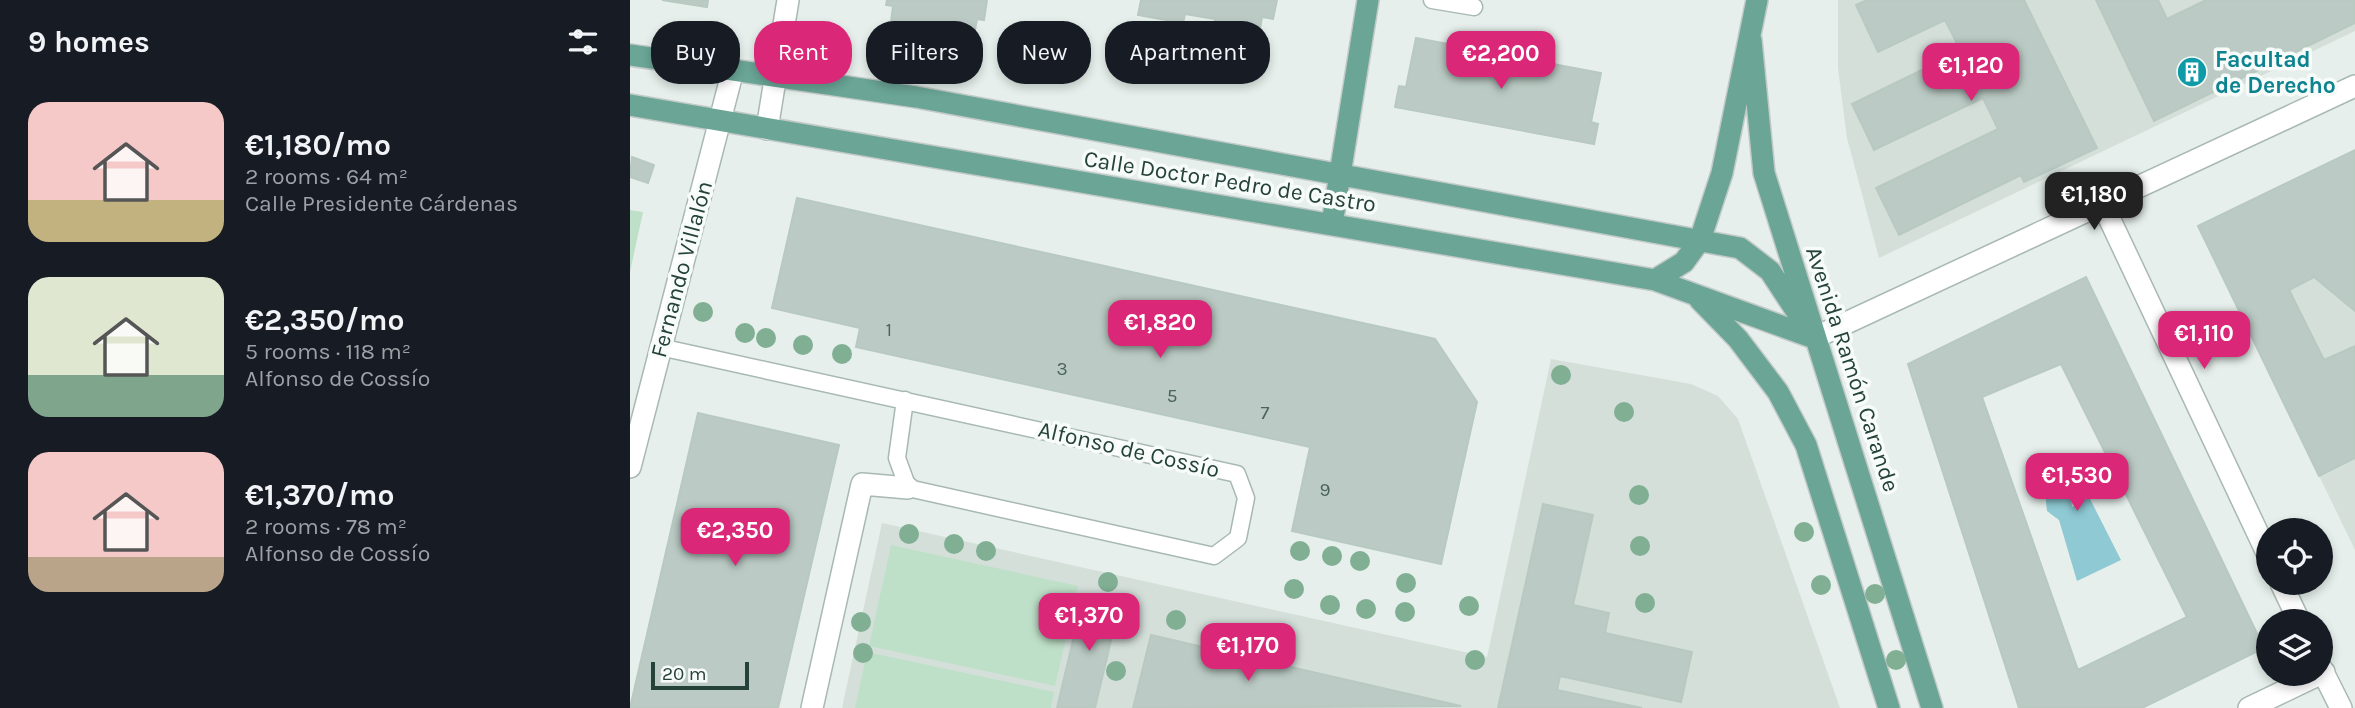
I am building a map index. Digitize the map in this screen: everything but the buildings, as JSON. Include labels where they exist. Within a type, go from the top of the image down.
[{"type":"main road","points":[[1332,224],[1368,0]]},
{"type":"main road","name":"Avenida Ramón Carande","points":[[1700,240],[1721,173],[1758,0]]},
{"type":"main road","name":"Avenida Ramón Carande","points":[[1751,40],[1764,173],[1932,708]]},
{"type":"main road","name":"Calle Doctor Pedro de Castro","points":[[630,55],[651,58]]},
{"type":"main road","name":"Calle Doctor Pedro de Castro","points":[[829,84],[916,97],[1740,248],[1770,271],[1814,338]]},
{"type":"main road","name":"Calle Doctor Pedro de Castro","points":[[630,105],[1655,280],[1814,338]]},
{"type":"main road","points":[[1655,280],[1684,262],[1700,240]]},
{"type":"main road","points":[[1695,296],[1738,339],[1778,392],[1806,445],[1889,708]]},
{"type":"street","points":[[784,21],[788,0]]},
{"type":"street","name":"Fernando Villalón","points":[[630,467],[729,84]]},
{"type":"street","points":[[766,128],[774,84]]},
{"type":"street","points":[[1814,338],[2355,86]]},
{"type":"street","points":[[2103,205],[2256,530]]},
{"type":"street","name":"Alfonso de Cossío","points":[[812,708],[862,484],[908,488]]},
{"type":"street","points":[[2249,708],[2290,686]]},
{"type":"street","points":[[2330,686],[2341,708]]},
{"type":"lane","points":[[1432,0],[1474,7]]},
{"type":"lane","name":"Alfonso de Cossío","points":[[660,347],[1237,474],[1246,498],[1238,538],[1214,556],[908,488]]},
{"type":"lane","points":[[905,400],[897,458],[908,488]]},
{"type":"shaded area","points":[[1838,0],[2355,0],[2355,31],[1879,258],[1847,138],[1838,68]]},
{"type":"shaded area","points":[[2355,150],[2355,550],[2198,226]]},
{"type":"shaded area","points":[[1551,359],[1691,384],[1718,396],[1738,419],[1840,708],[842,708],[882,523],[1487,657]]},
{"type":"green space","points":[[630,210],[643,212],[630,272]]},
{"type":"green space","points":[[891,545],[1078,586],[1055,686],[869,646]]},
{"type":"green space","points":[[867,652],[1054,692],[1051,708],[855,708]]},
{"type":"water","points":[[2057,487],[2064,489],[2071,498],[2072,507],[2089,497],[2121,560],[2077,581],[2059,520],[2047,511],[2045,492]]},
{"type":"place","name":"Facultad de Derecho","points":[[2192,72]]}]
